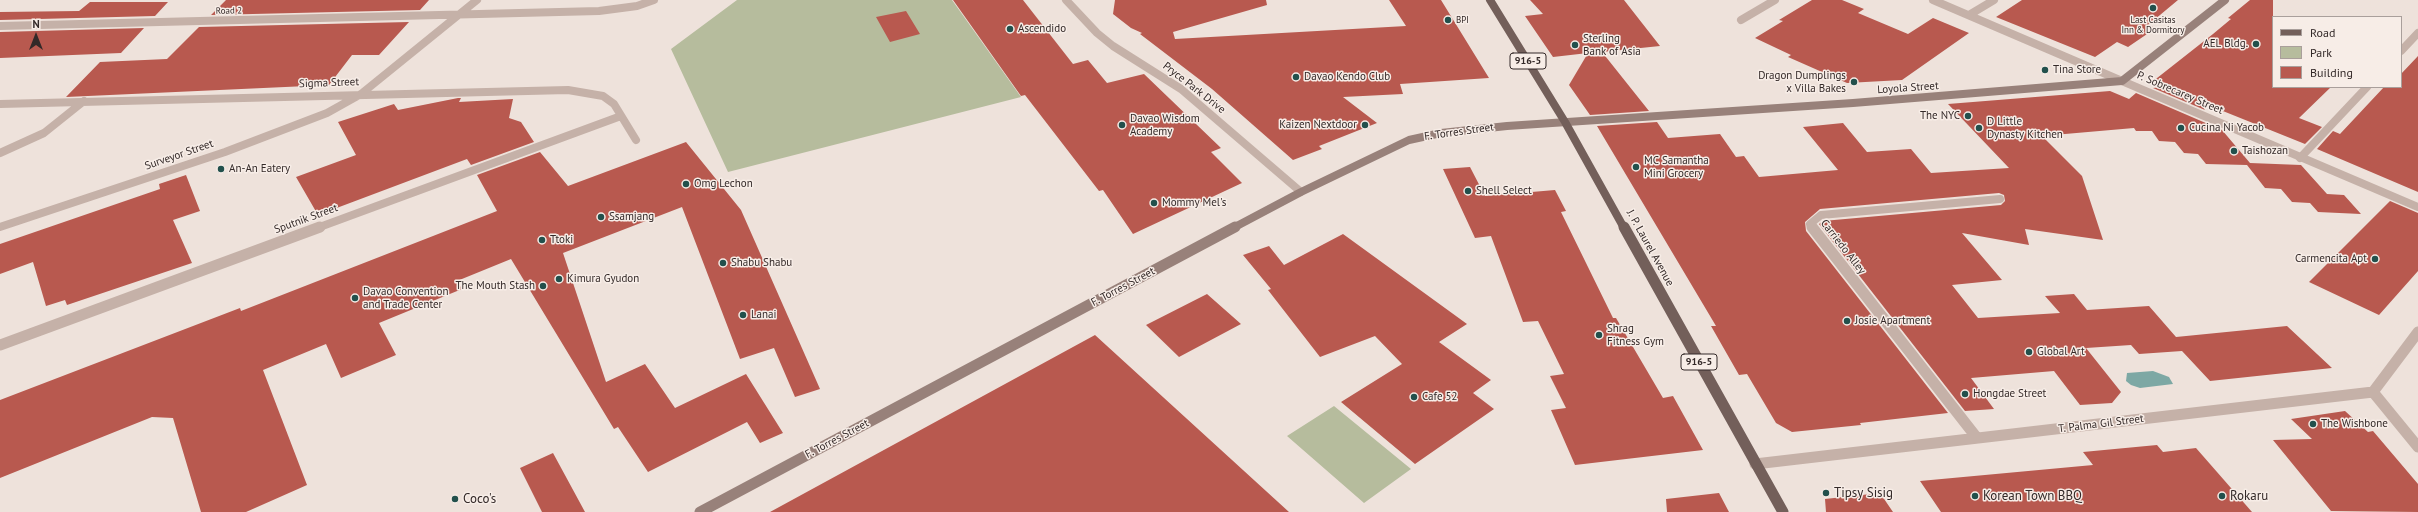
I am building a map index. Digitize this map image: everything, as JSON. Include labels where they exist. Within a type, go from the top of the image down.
[{"type":"main road","name":"J. P. Laurel Avenue","points":[[1490,0],[1565,122],[1783,512]]},
{"type":"main road","points":[[2122,81],[2225,0]]},
{"type":"main road","name":"Loyola Street","points":[[1565,122],[1853,103],[2122,81]]},
{"type":"main road","name":"F. Torres Street","points":[[700,512],[1301,192],[1390,148],[1418,138],[1454,131],[1565,122]]},
{"type":"street","name":"Surveyor Street","points":[[0,228],[272,135],[327,113],[361,94],[477,0]]},
{"type":"street","name":"Road 2","points":[[0,26],[458,16],[599,11],[637,6],[654,0]]},
{"type":"street","points":[[1741,20],[1775,0]]},
{"type":"street","name":"P. Sobrecarey Street","points":[[1933,0],[2300,158],[2418,207]]},
{"type":"street","points":[[1969,15],[1994,0]]},
{"type":"street","name":"Pryce Park Drive","points":[[1070,2],[1084,22],[1113,46],[1181,89],[1301,192]]},
{"type":"street","points":[[2402,50],[2418,33]]},
{"type":"street","points":[[2300,158],[2366,88]]},
{"type":"street","name":"Sigma Street","points":[[0,104],[568,90],[603,96],[614,104],[636,140]]},
{"type":"street","points":[[0,153],[44,133],[84,101]]},
{"type":"street","name":"Sputnik Street","points":[[0,345],[621,116]]},
{"type":"street","name":"Carriedo Alley","points":[[1977,438],[1810,224],[1821,215],[2000,199]]},
{"type":"street","points":[[2418,332],[2373,392],[2418,447]]},
{"type":"street","name":"T. Palma Gil Street","points":[[1755,464],[2373,392]]},
{"type":"green space","points":[[737,0],[952,0],[1021,97],[728,172],[671,49]]},
{"type":"green space","points":[[1334,406],[1411,469],[1364,503],[1287,436]]},
{"type":"water","points":[[2153,371],[2169,377],[2173,384],[2140,388],[2131,385],[2126,381],[2127,373]]},
{"type":"building","points":[[226,0],[429,0],[420,10],[211,15]]},
{"type":"building","points":[[953,0],[1023,0],[1073,64],[1088,60],[1107,83],[1144,74],[1221,148],[1211,152],[1242,183],[1133,234],[1103,190],[1099,191],[1025,95],[1021,96]]},
{"type":"building","points":[[1115,0],[1266,0],[1267,5],[1173,32],[1175,39],[1406,26],[1389,0],[1441,0],[1489,78],[1400,84],[1403,94],[1343,97],[1377,123],[1319,146],[1322,149],[1293,160],[1212,89],[1140,34],[1142,33],[1131,28],[1113,14]]},
{"type":"building","points":[[1530,0],[1624,0],[1660,46],[1602,52],[1649,111],[1590,115],[1569,85],[1588,53],[1553,57],[1525,16],[1543,14]]},
{"type":"building","points":[[1812,0],[1842,0],[1864,9],[1858,13],[1908,34],[1933,18],[1969,33],[1902,80],[1847,83],[1788,57],[1791,55],[1755,38],[1783,21],[1779,20]]},
{"type":"building","points":[[2022,0],[2178,0],[2148,25],[2153,27],[2148,31],[2150,32],[2128,47],[2117,42],[2095,57],[1996,17]]},
{"type":"building","points":[[2250,0],[2273,0],[2272,88],[2330,88],[2299,118],[2322,127],[2305,144],[2198,101],[2205,110],[2153,88],[2165,87],[2152,82],[2231,19],[2228,18]]},
{"type":"building","points":[[90,2],[168,2],[155,16],[0,20],[0,12],[79,11]]},
{"type":"building","points":[[906,11],[920,34],[890,42],[876,17]]},
{"type":"building","points":[[409,22],[379,55],[352,55],[329,85],[66,97],[100,62],[167,59],[199,27]]},
{"type":"building","points":[[144,28],[121,53],[0,58],[0,32]]},
{"type":"building","points":[[2418,56],[2418,192],[2317,149],[2333,131],[2340,134],[2383,88],[2402,88],[2402,73]]},
{"type":"building","points":[[2110,91],[2129,99],[2136,93],[2222,130],[2250,163],[2301,165],[2327,194],[2344,195],[2361,214],[2318,212],[2310,203],[2292,202],[2281,189],[2265,188],[2247,165],[2206,164],[2198,154],[2184,153],[2175,142],[2159,141],[2152,131],[2136,131],[2134,128],[2042,136],[2082,176],[2103,240],[2025,229],[2029,245],[1962,233],[2002,280],[1952,285],[1978,318],[2060,313],[2045,296],[2074,294],[2087,310],[2149,306],[2176,337],[2287,326],[2332,368],[2210,381],[2182,351],[2139,354],[2131,345],[2086,348],[2121,392],[2112,403],[2080,405],[2054,371],[1971,378],[1994,409],[1965,411],[1819,224],[1823,221],[2001,205],[2005,201],[2004,195],[1999,193],[1820,209],[1805,222],[1806,231],[1948,413],[1860,423],[1861,425],[1792,432],[1776,423],[1747,374],[1739,375],[1711,326],[1716,326],[1597,126],[1657,122],[1668,138],[1720,134],[1736,157],[1744,156],[1759,177],[1838,170],[1803,127],[1843,123],[1867,152],[1911,149],[1931,173],[2009,168],[1948,104]]},
{"type":"building","points":[[461,98],[459,102],[513,99],[509,118],[521,122],[534,142],[471,165],[467,159],[318,215],[296,177],[356,155],[338,122],[394,104],[398,110]]},
{"type":"building","points":[[686,142],[741,210],[820,389],[795,397],[774,348],[740,359],[682,207],[563,253],[606,382],[645,364],[675,408],[746,374],[783,433],[760,443],[747,422],[648,472],[618,427],[614,429],[511,259],[457,281],[462,289],[379,323],[396,355],[341,378],[326,344],[263,370],[307,485],[246,512],[201,512],[173,418],[152,417],[0,478],[0,400],[240,308],[241,311],[497,211],[477,175],[540,152],[568,186]]},
{"type":"building","points":[[1470,167],[1485,196],[1555,190],[1566,211],[1561,212],[1613,318],[1616,318],[1663,398],[1673,396],[1703,450],[1575,465],[1551,410],[1566,408],[1550,376],[1564,374],[1538,321],[1523,322],[1491,236],[1475,238],[1443,169]]},
{"type":"building","points":[[186,175],[200,211],[173,220],[192,263],[67,305],[65,300],[46,306],[33,262],[0,274],[0,244],[160,189],[159,184]]},
{"type":"building","name":"Carmencita Apt","points":[[2390,201],[2418,213],[2418,271],[2379,315],[2309,282]]},
{"type":"building","points":[[1343,234],[1467,324],[1439,342],[1491,380],[1473,393],[1494,409],[1415,464],[1341,402],[1402,364],[1375,336],[1320,357],[1268,290],[1271,289],[1243,255],[1269,246],[1284,265]]},
{"type":"building","points":[[1207,294],[1241,324],[1179,357],[1146,325]]},
{"type":"building","points":[[1095,335],[1289,512],[770,512]]},
{"type":"building","points":[[2345,411],[2368,432],[2373,431],[2418,484],[2418,512],[2331,511],[2273,440],[2312,439],[2291,419]]},
{"type":"building","points":[[2157,445],[2163,452],[2196,448],[2252,512],[1941,512],[1920,481],[2093,465],[2083,452]]},
{"type":"building","points":[[553,453],[585,512],[542,512],[520,468]]},
{"type":"building","points":[[1719,493],[1729,512],[1667,512],[1666,499]]},
{"type":"building","points":[[1880,493],[1893,512],[1826,512],[1825,499]]},
{"type":"place","name":"Last Casitas Inn & Dormitory","points":[[2153,8]]},
{"type":"place","name":"BPI","points":[[1448,20]]},
{"type":"place","name":"Ascendido","points":[[1010,29]]},
{"type":"place","name":"AEL Bldg.","points":[[2256,44]]},
{"type":"place","name":"Sterling Bank of Asia","points":[[1575,45]]},
{"type":"place","name":"Tina Store","points":[[2045,70]]},
{"type":"place","name":"Davao Kendo Club","points":[[1296,77]]},
{"type":"place","name":"Dragon Dumplings x Villa Bakes","points":[[1854,82]]},
{"type":"place","name":"The NYC","points":[[1968,116]]},
{"type":"place","name":"Davao Wisdom Academy","points":[[1122,125]]},
{"type":"place","name":"Kaizen Nextdoor","points":[[1365,125]]},
{"type":"place","name":"D Little Dynasty Kitchen","points":[[1979,128]]},
{"type":"place","name":"Cucina Ni Yacob","points":[[2181,128]]},
{"type":"place","name":"Taishozan","points":[[2234,151]]},
{"type":"place","name":"MC Samantha Mini Grocery","points":[[1636,167]]},
{"type":"place","name":"An-An Eatery","points":[[221,169]]},
{"type":"place","name":"Omg Lechon","points":[[686,184]]},
{"type":"place","name":"Shell Select","points":[[1468,191]]},
{"type":"place","name":"Mommy Mel's","points":[[1154,203]]},
{"type":"place","name":"Ssamjang","points":[[601,217]]},
{"type":"place","name":"Ttoki","points":[[542,240]]},
{"type":"place","name":"Carmencita Apt","points":[[2375,259]]},
{"type":"place","name":"Shabu Shabu","points":[[723,263]]},
{"type":"place","name":"Kimura Gyudon","points":[[559,279]]},
{"type":"place","name":"The Mouth Stash","points":[[543,286]]},
{"type":"place","name":"Davao Convention and Trade Center","points":[[355,298]]},
{"type":"place","name":"Lanai","points":[[743,315]]},
{"type":"place","name":"Josie Apartment","points":[[1847,321]]},
{"type":"place","name":"Shrag Fitness Gym","points":[[1599,335]]},
{"type":"place","name":"Global Art","points":[[2029,352]]},
{"type":"place","name":"Hongdae Street","points":[[1965,394]]},
{"type":"place","name":"Cafe 52","points":[[1414,397]]},
{"type":"place","name":"The Wishbone","points":[[2313,424]]},
{"type":"place","name":"Tipsy Sisig","points":[[1826,493]]},
{"type":"place","name":"Korean Town BBQ","points":[[1975,496]]},
{"type":"place","name":"Rokaru","points":[[2222,496]]},
{"type":"place","name":"Coco's","points":[[455,499]]}]
